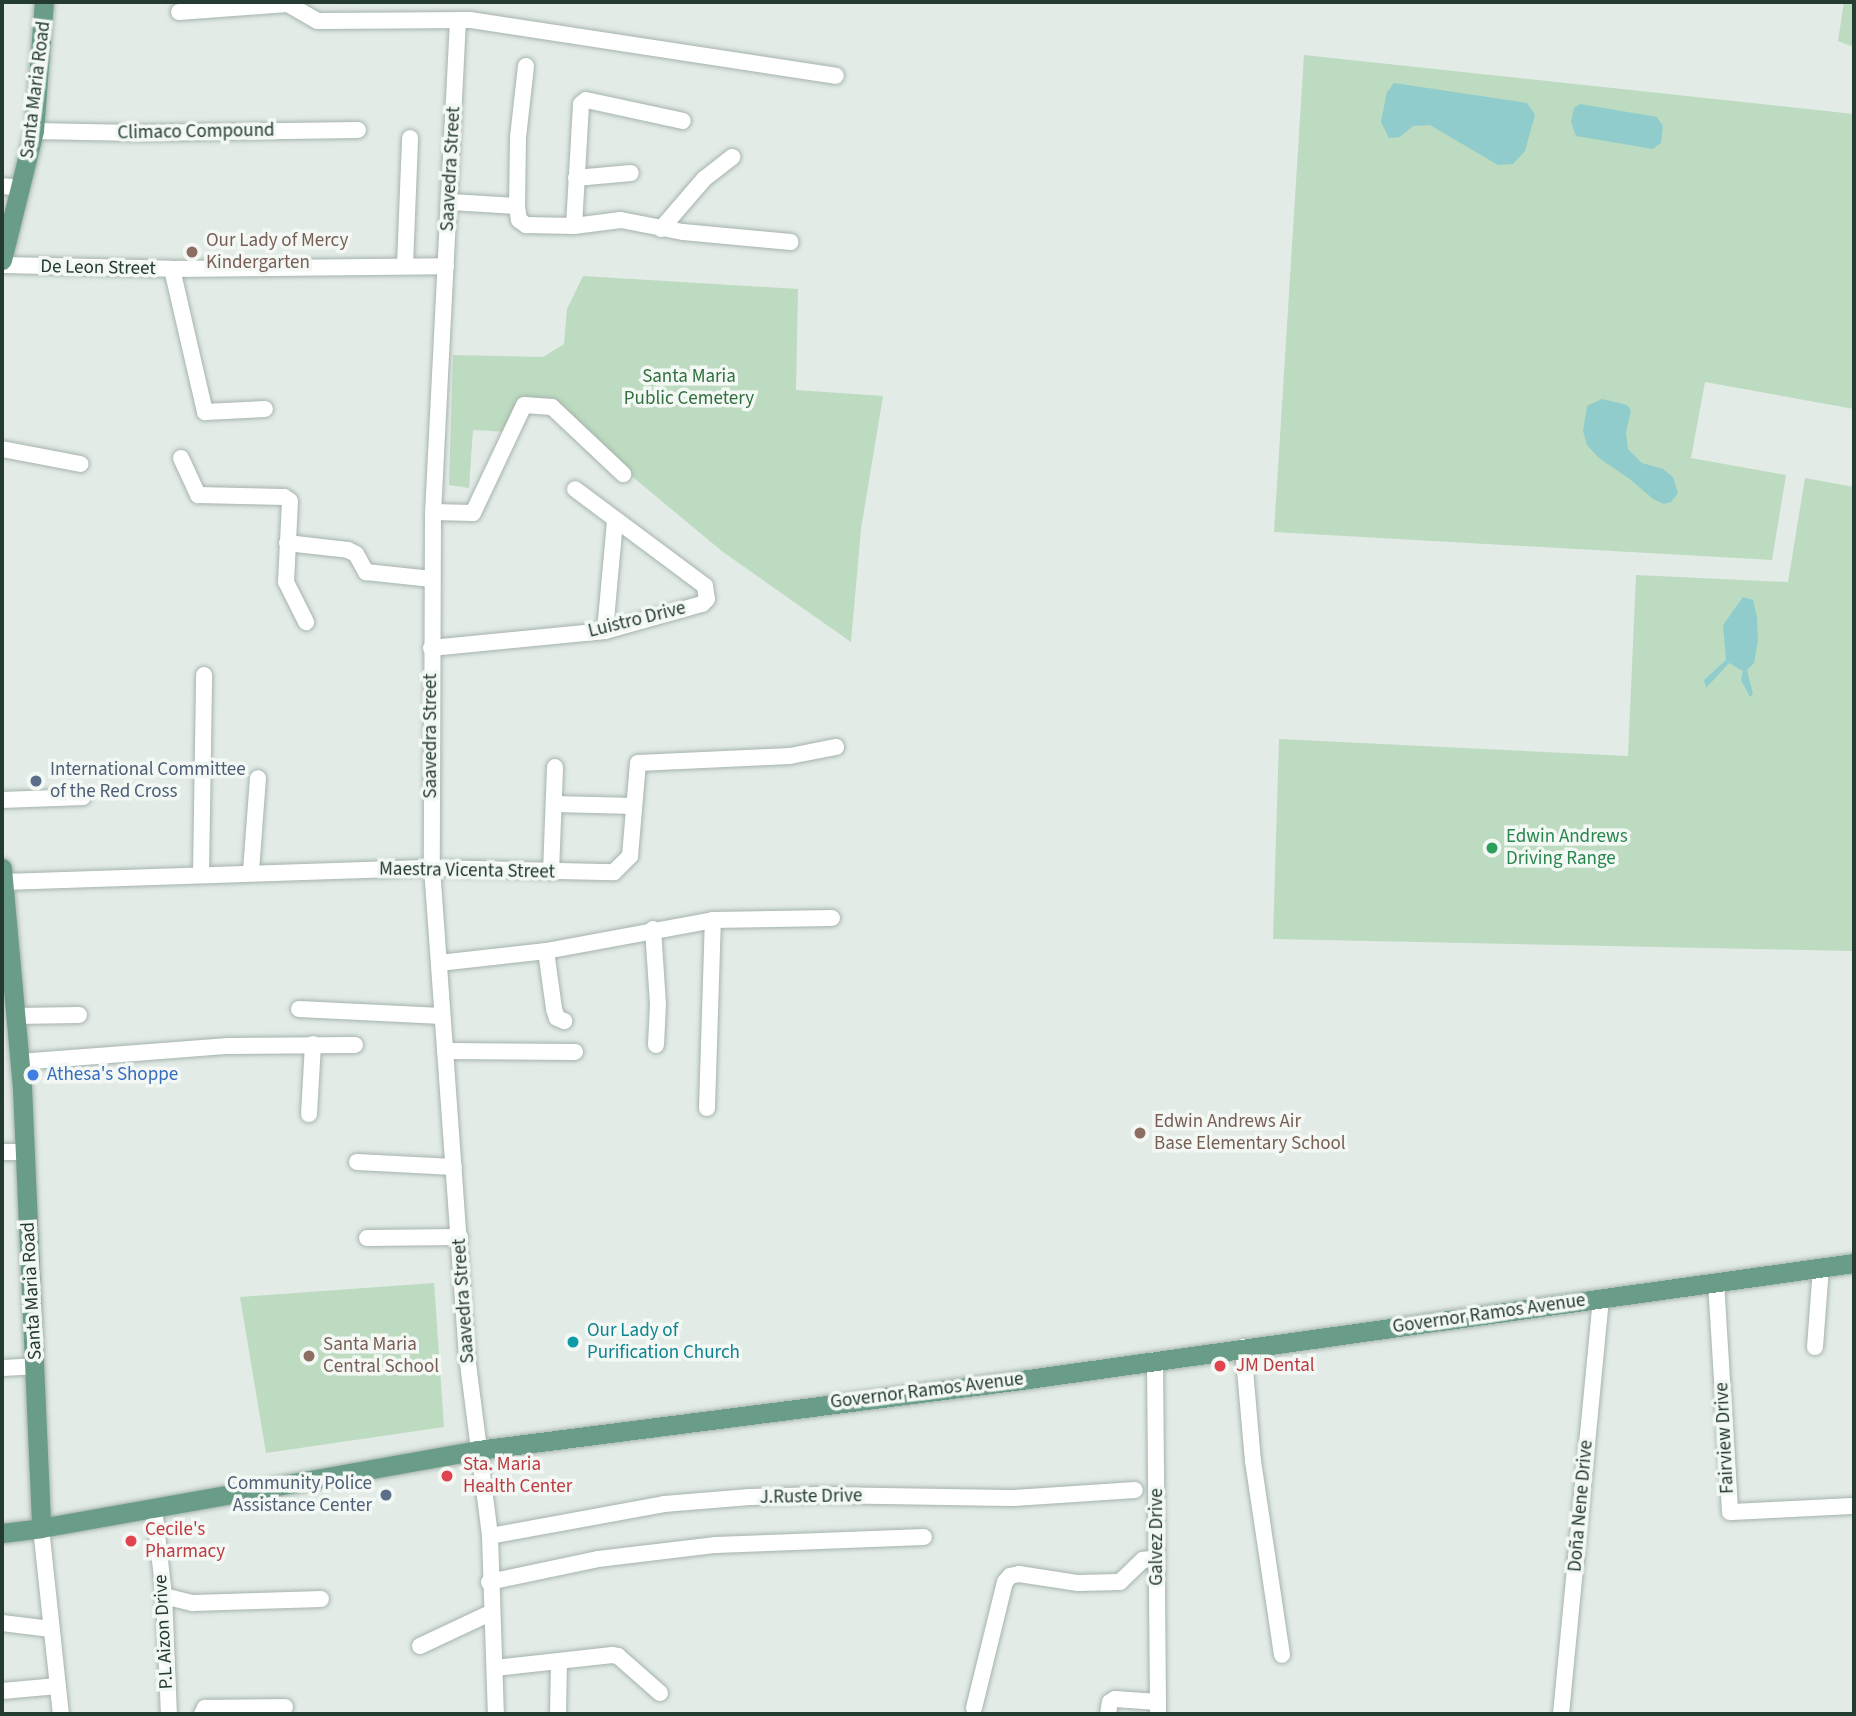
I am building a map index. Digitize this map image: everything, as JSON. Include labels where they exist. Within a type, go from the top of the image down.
[{"type":"main road","name":"Santa Maria Road","points":[[2,260],[12,187],[34,131],[44,2]]},
{"type":"main road","name":"Santa Maria Road","points":[[3,875],[8,991],[15,1016],[25,1152],[41,1528]]},
{"type":"main road","name":"Governor Ramos Avenue","points":[[2,1533],[478,1450],[1854,1263]]},
{"type":"street","points":[[179,12],[289,4],[318,21],[458,20],[836,76]]},
{"type":"street","name":"Saavedra Street","points":[[458,20],[433,512],[432,868],[467,1356],[490,1536],[490,1613],[496,1714]]},
{"type":"street","points":[[526,66],[519,137],[517,206],[519,220],[526,225],[573,226],[621,220],[661,229],[791,242]]},
{"type":"street","points":[[573,226],[576,155],[583,102],[683,121]]},
{"type":"street","name":"Climaco Compound","points":[[34,131],[138,133],[358,130]]},
{"type":"street","points":[[405,265],[410,138]]},
{"type":"street","points":[[661,229],[704,179],[732,157]]},
{"type":"street","points":[[576,178],[631,173]]},
{"type":"street","points":[[450,202],[517,206]]},
{"type":"street","name":"De Leon Street","points":[[2,265],[172,269],[446,266]]},
{"type":"street","points":[[172,269],[205,412],[265,409]]},
{"type":"street","points":[[433,512],[473,513],[524,405],[552,407],[623,474]]},
{"type":"street","points":[[2,449],[81,464]]},
{"type":"street","points":[[181,458],[198,495],[287,498],[286,582],[306,622]]},
{"type":"street","name":"Luistro Drive","points":[[431,648],[605,631],[702,604],[708,592],[705,586],[575,489]]},
{"type":"street","points":[[605,631],[615,521]]},
{"type":"street","points":[[287,543],[348,550],[356,554],[366,572],[432,579]]},
{"type":"street","points":[[201,874],[204,675]]},
{"type":"street","name":"Maestra Vicenta Street","points":[[3,875],[201,874],[432,868],[614,872],[624,865],[630,856],[636,767],[642,761],[790,757],[836,747]]},
{"type":"street","points":[[551,872],[555,767]]},
{"type":"street","points":[[251,871],[258,778]]},
{"type":"street","points":[[2,800],[83,797]]},
{"type":"street","points":[[554,804],[635,806]]},
{"type":"street","points":[[439,963],[546,951],[653,929],[713,920],[832,918]]},
{"type":"street","points":[[707,1108],[713,920]]},
{"type":"street","points":[[653,929],[658,1004],[656,1045]]},
{"type":"street","points":[[546,951],[554,1009],[557,1018],[565,1021]]},
{"type":"street","points":[[299,1009],[442,1016]]},
{"type":"street","points":[[15,1016],[79,1015]]},
{"type":"street","points":[[309,1114],[313,1044]]},
{"type":"street","points":[[19,1062],[228,1046],[355,1045]]},
{"type":"street","points":[[445,1051],[575,1052]]},
{"type":"street","points":[[2,1152],[25,1152]]},
{"type":"street","points":[[357,1162],[454,1167]]},
{"type":"street","points":[[367,1238],[460,1237]]},
{"type":"street","points":[[1815,1347],[1821,1268]]},
{"type":"street","name":"Fairview Drive","points":[[1716,1282],[1730,1512],[1854,1506]]},
{"type":"street","name":"Doña Nene Drive","points":[[1561,1714],[1601,1299]]},
{"type":"street","points":[[1243,1348],[1253,1461],[1282,1656]]},
{"type":"street","name":"Galvez Drive","points":[[1155,1360],[1158,1708]]},
{"type":"street","points":[[2,1368],[36,1366]]},
{"type":"street","name":"J.Ruste Drive","points":[[490,1536],[688,1502],[820,1495],[1014,1498],[1135,1490]]},
{"type":"street","name":"P.L Aizon Drive","points":[[154,1508],[164,1596],[169,1714]]},
{"type":"street","name":"Santa Maria Road","points":[[41,1528],[61,1714]]},
{"type":"street","points":[[489,1582],[598,1559],[716,1545],[924,1536]]},
{"type":"street","points":[[974,1708],[1005,1582],[1010,1576],[1019,1574],[1078,1583],[1120,1581],[1143,1560],[1157,1558]]},
{"type":"street","points":[[164,1596],[193,1603],[321,1599]]},
{"type":"street","points":[[420,1646],[490,1613]]},
{"type":"street","points":[[2,1623],[51,1629]]},
{"type":"street","points":[[495,1668],[618,1656],[660,1693]]},
{"type":"street","points":[[558,1714],[559,1661]]},
{"type":"street","points":[[2,1690],[58,1686]]},
{"type":"street","points":[[1108,1714],[1110,1702],[1115,1699],[1158,1708]]},
{"type":"street","points":[[202,1714],[205,1708],[285,1707]]},
{"type":"green space","points":[[1844,2],[1854,2],[1854,47],[1838,41]]},
{"type":"green space","points":[[1304,55],[1854,114],[1854,409],[1705,382],[1702,398],[1691,458],[1786,475],[1772,560],[1274,532]]},
{"type":"green space","name":"Santa Maria Public Cemetery","points":[[583,276],[798,289],[796,390],[883,396],[861,529],[851,642],[723,552],[617,464],[556,404],[522,402],[508,432],[473,430],[469,488],[449,485],[453,355],[543,357],[564,344],[567,309]]},
{"type":"green space","points":[[1805,478],[1854,487],[1854,951],[1273,939],[1279,739],[1628,756],[1636,575],[1788,582]]},
{"type":"green space","points":[[434,1283],[444,1427],[266,1453],[240,1297]]},
{"type":"water","points":[[1394,83],[1527,103],[1535,115],[1525,151],[1513,164],[1498,165],[1430,125],[1413,126],[1400,137],[1389,138],[1381,122],[1387,92]]},
{"type":"water","points":[[1580,104],[1657,117],[1663,126],[1661,143],[1653,149],[1576,136],[1571,122],[1574,108]]},
{"type":"water","points":[[1602,399],[1627,405],[1631,410],[1626,433],[1628,449],[1642,463],[1663,469],[1673,477],[1678,493],[1671,502],[1664,504],[1653,499],[1599,458],[1587,445],[1583,431],[1587,406]]},
{"type":"water","points":[[1743,597],[1753,600],[1757,617],[1758,641],[1754,663],[1747,670],[1753,694],[1750,697],[1741,680],[1743,671],[1729,663],[1706,688],[1704,680],[1726,660],[1723,625]]},
{"type":"place","name":"Our Lady of Mercy Kindergarten","points":[[192,252]]},
{"type":"place","name":"International Committee of the Red Cross","points":[[36,781]]},
{"type":"place","name":"Edwin Andrews Driving Range","points":[[1492,848]]},
{"type":"place","name":"Athesa's Shoppe","points":[[33,1075]]},
{"type":"place","name":"Edwin Andrews Air Base Elementary School","points":[[1140,1133]]},
{"type":"place","name":"Our Lady of Purification Church","points":[[573,1342]]},
{"type":"place","name":"Santa Maria Central School","points":[[309,1356]]},
{"type":"place","name":"JM Dental","points":[[1220,1366]]},
{"type":"place","name":"Sta. Maria Health Center","points":[[447,1476]]},
{"type":"place","name":"Community Police Assistance Center","points":[[386,1495]]},
{"type":"place","name":"Cecile's Pharmacy","points":[[131,1541]]}]
